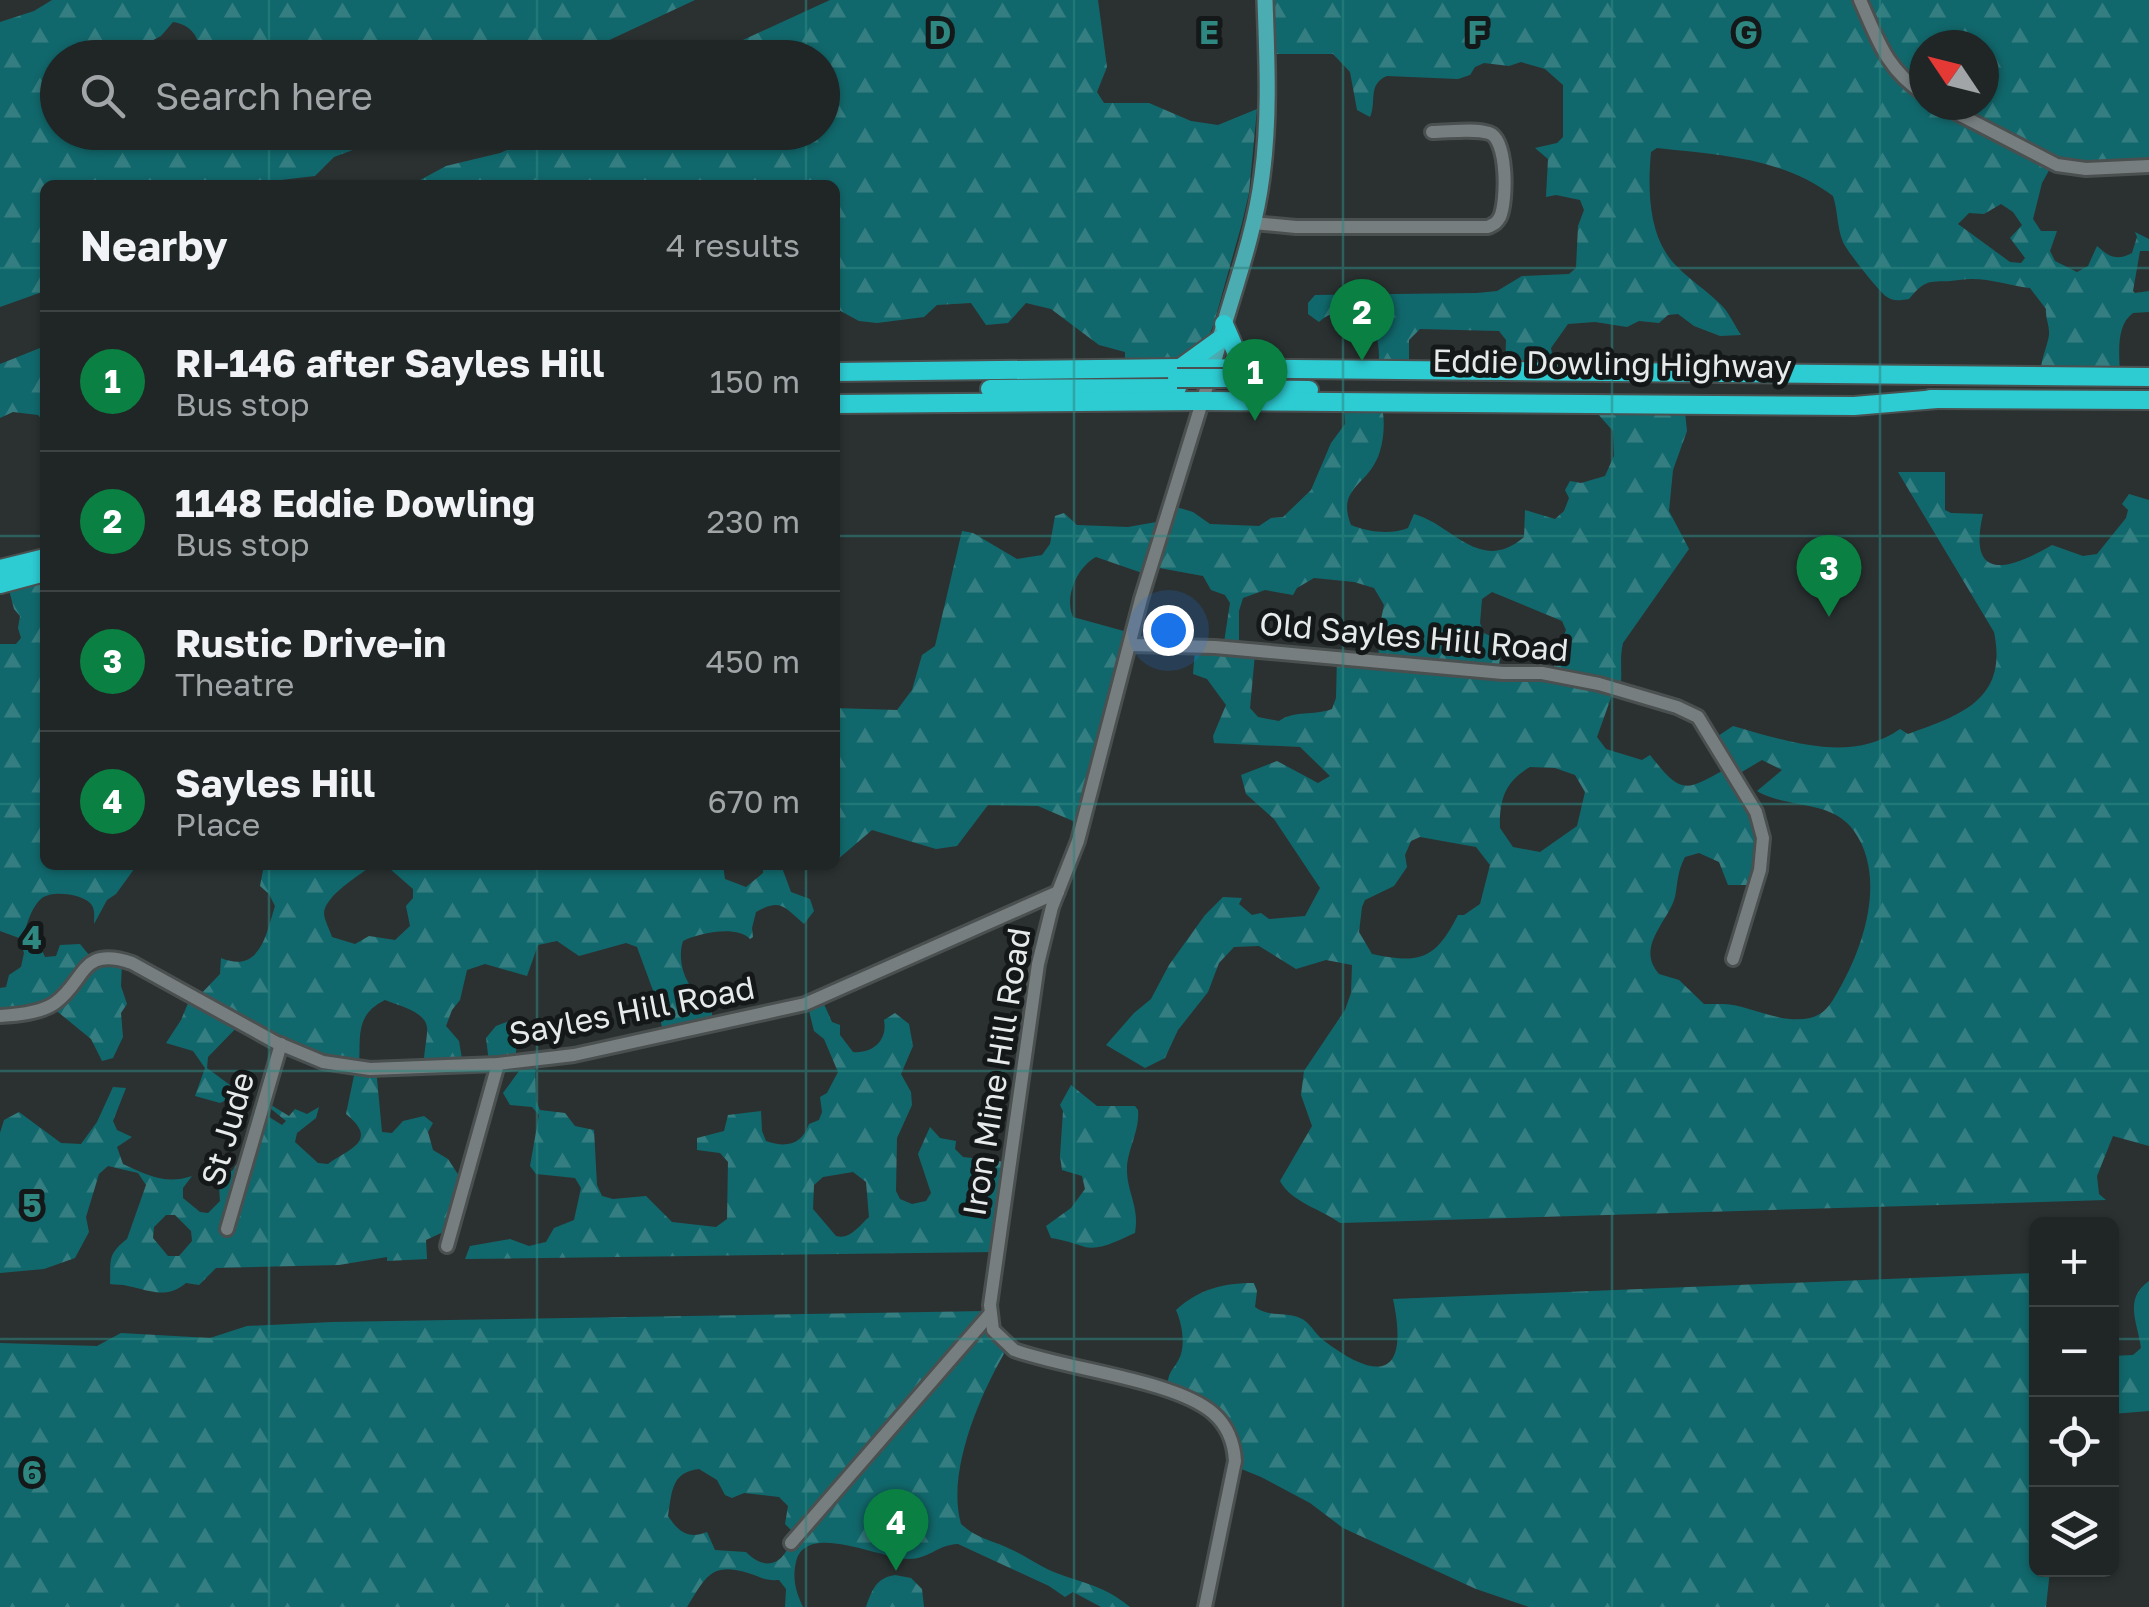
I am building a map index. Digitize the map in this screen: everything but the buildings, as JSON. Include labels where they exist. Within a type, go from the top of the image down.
[{"type":"highway","points":[[1178,378],[1222,332],[1246,378]]},
{"type":"highway","points":[[840,372],[1178,378],[1212,368],[1246,378],[2149,377]]},
{"type":"highway","name":"Eddie Dowling Highway","points":[[840,392],[1178,378]]},
{"type":"highway","name":"Eddie Dowling Highway","points":[[1246,378],[1937,399],[2149,400]]},
{"type":"highway","name":"Eddie Dowling Highway","points":[[840,381],[1246,378],[2149,386]]},
{"type":"highway","points":[[840,404],[1202,401],[1854,406],[1937,399]]},
{"type":"highway","points":[[0,569],[40,559]]},
{"type":"highway","points":[[0,584],[40,573]]},
{"type":"main road","points":[[1212,368],[1262,177],[1268,98],[1265,0]]},
{"type":"street","points":[[1860,0],[1886,59],[1909,84]]},
{"type":"street","points":[[1970,120],[2057,165],[2086,170],[2149,166]]},
{"type":"street","points":[[1253,223],[1296,227],[1488,228],[1500,216],[1503,201],[1503,151],[1498,139],[1489,132],[1432,132]]},
{"type":"street","points":[[1202,401],[1212,368]]},
{"type":"street","name":"Iron Mine Hill Road","points":[[990,1314],[991,1284],[1038,964],[1058,892],[1078,841],[1130,644],[1202,401]]},
{"type":"street","name":"Old Sayles Hill Road","points":[[1130,644],[1542,673],[1621,689],[1688,711],[1704,726],[1756,812],[1763,838],[1760,870],[1733,959]]},
{"type":"street","name":"Sayles Hill Road","points":[[0,1016],[54,1004],[88,964],[110,957],[132,962],[281,1044],[323,1062],[353,1068],[498,1064],[574,1055],[805,1004],[1058,892]]},
{"type":"street","name":"St Jude","points":[[227,1229],[281,1044]]},
{"type":"street","points":[[448,1246],[498,1064]]},
{"type":"street","points":[[791,1543],[990,1314]]},
{"type":"street","points":[[990,1314],[992,1330],[1014,1350],[1184,1396],[1220,1420],[1230,1437],[1235,1461],[1205,1607]]},
{"type":"green space","points":[[52,0],[695,0],[609,40],[196,40],[185,26],[173,22],[153,40],[40,40],[40,150],[353,150],[334,157],[315,176],[281,180],[40,180],[40,293],[0,307],[0,22],[34,11]]},
{"type":"green space","points":[[830,0],[1098,0],[1107,67],[1097,92],[1104,103],[1149,103],[1191,121],[1218,125],[1257,109],[1249,193],[1208,339],[1189,358],[1125,365],[1125,352],[1099,345],[1051,309],[1026,303],[1008,323],[986,325],[971,303],[937,305],[924,317],[877,323],[859,321],[840,311],[840,180],[420,180],[446,166],[507,150],[840,150],[840,40],[743,40]]},
{"type":"green space","points":[[1268,0],[2149,0],[2149,167],[2052,165],[2042,183],[2033,219],[2041,231],[2057,231],[2050,251],[2055,261],[2077,272],[2088,266],[2097,246],[2109,255],[2122,257],[2132,253],[2135,232],[2149,239],[2149,251],[2140,251],[2133,291],[2149,291],[2149,312],[2133,313],[2124,325],[2120,373],[2041,371],[2049,328],[2046,309],[2030,288],[1977,279],[1937,281],[1921,286],[1909,299],[1892,300],[1846,247],[1833,196],[1813,183],[1749,160],[1657,148],[1651,152],[1650,191],[1660,242],[1679,268],[1724,308],[1741,335],[1720,336],[1694,326],[1678,314],[1668,315],[1659,323],[1639,321],[1627,327],[1595,322],[1568,324],[1551,348],[1555,368],[1505,370],[1506,340],[1499,331],[1420,329],[1409,340],[1409,366],[1379,363],[1377,339],[1368,323],[1344,313],[1335,313],[1319,322],[1308,314],[1308,303],[1315,295],[1477,293],[1497,291],[1522,276],[1569,274],[1576,268],[1578,226],[1584,210],[1580,200],[1546,197],[1548,159],[1535,148],[1557,143],[1563,137],[1563,85],[1545,69],[1521,62],[1509,66],[1484,63],[1458,79],[1387,76],[1377,84],[1370,117],[1357,110],[1350,72],[1333,54],[1272,54]],"holes":[[[2001,204],[2022,225],[2010,238],[2025,258],[2021,263],[2010,262],[1958,224],[1969,213],[1984,214]]]},
{"type":"green space","points":[[40,348],[40,417],[13,412],[0,418],[0,364]]},
{"type":"green space","points":[[1344,408],[1383,413],[1378,456],[1347,504],[1351,525],[1372,531],[1395,531],[1408,528],[1414,514],[1467,544],[1494,551],[1524,537],[1525,510],[1555,519],[1564,511],[1569,498],[1565,490],[1570,481],[1581,483],[1605,476],[1614,456],[1613,431],[1596,412],[1685,412],[1687,431],[1673,470],[1669,511],[1689,549],[1623,643],[1620,691],[1613,692],[1597,737],[1606,749],[1642,760],[1650,755],[1669,777],[1684,786],[1727,768],[1712,740],[1733,726],[1796,743],[1861,745],[1900,729],[1908,734],[1946,719],[1963,711],[1987,689],[1997,655],[1994,632],[1898,472],[1945,472],[1945,510],[1983,514],[1981,551],[1986,561],[1995,565],[2021,560],[2052,545],[2083,556],[2097,554],[2126,518],[2128,510],[2122,504],[2129,494],[2149,500],[2149,1146],[2113,1136],[2097,1176],[2099,1194],[2106,1200],[1340,1223],[1299,1200],[1280,1181],[1312,1126],[1301,1095],[1304,1071],[1345,1010],[1351,993],[1352,965],[1326,960],[1296,969],[1259,946],[1234,947],[1219,963],[1208,992],[1178,1030],[1165,1058],[1145,1068],[1106,1045],[1151,999],[1169,965],[1223,897],[1242,898],[1239,904],[1252,915],[1261,913],[1269,919],[1305,916],[1320,888],[1274,819],[1246,794],[1241,775],[1277,761],[1318,783],[1330,776],[1300,747],[1214,743],[1213,736],[1226,705],[1207,679],[1193,674],[1195,649],[1223,649],[1230,603],[1225,595],[1211,590],[1203,576],[1154,567],[1148,575],[1096,557],[1078,575],[1071,592],[1073,617],[1131,633],[1080,824],[1038,806],[988,805],[957,846],[936,849],[872,830],[840,857],[840,708],[897,710],[912,690],[922,655],[935,646],[962,531],[973,533],[1017,559],[1042,555],[1050,544],[1055,516],[1064,513],[1077,525],[1128,527],[1162,521],[1173,506],[1193,512],[1210,524],[1259,526],[1271,518],[1283,517],[1311,490],[1331,443],[1345,424]],"holes":[[[1314,578],[1374,588],[1384,605],[1378,634],[1379,660],[1337,659],[1332,709],[1291,715],[1279,721],[1258,717],[1250,708],[1255,654],[1239,649],[1243,598],[1265,590],[1293,595]],[[1492,592],[1562,621],[1566,630],[1555,657],[1553,676],[1498,670],[1503,642],[1484,633],[1480,623],[1482,599]],[[1762,760],[1782,770],[1757,791],[1834,814],[1854,831],[1864,849],[1870,888],[1858,950],[1832,1001],[1810,1018],[1784,1018],[1733,1005],[1704,1004],[1679,980],[1659,974],[1653,964],[1652,944],[1675,897],[1685,857],[1699,853],[1719,862],[1728,885],[1756,885],[1761,833],[1735,776]],[[1530,767],[1555,768],[1575,775],[1585,792],[1577,826],[1540,852],[1513,847],[1500,828],[1505,792]],[[1420,837],[1476,847],[1490,865],[1480,904],[1458,915],[1442,941],[1424,955],[1402,958],[1372,954],[1359,932],[1362,907],[1365,900],[1394,886],[1407,867],[1405,855],[1411,841]]]},
{"type":"green space","points":[[40,576],[40,870],[133,870],[107,900],[94,924],[94,909],[85,899],[52,894],[36,905],[24,933],[39,944],[45,957],[56,956],[60,945],[80,944],[94,961],[122,962],[121,986],[127,1004],[121,1013],[123,1037],[113,1058],[102,1061],[91,1039],[53,1008],[0,1018],[0,988],[6,987],[9,975],[21,967],[24,953],[19,938],[0,931],[0,644],[16,644],[21,638],[20,616],[8,586]]},
{"type":"green space","points":[[263,870],[366,870],[330,900],[324,916],[332,937],[355,944],[369,936],[395,940],[410,926],[406,906],[413,898],[413,889],[391,870],[724,870],[725,879],[746,887],[763,870],[783,870],[791,892],[810,899],[814,911],[804,924],[782,906],[771,906],[756,912],[750,939],[727,931],[683,941],[682,966],[689,984],[693,989],[710,989],[713,1026],[663,1034],[658,1004],[637,947],[626,943],[579,956],[557,941],[538,945],[527,976],[485,964],[467,970],[460,1000],[446,1026],[459,1041],[463,1065],[424,1061],[425,1021],[410,1009],[385,1000],[375,1006],[361,1028],[359,1066],[376,1068],[382,1132],[392,1133],[403,1121],[424,1116],[433,1123],[428,1132],[433,1150],[448,1159],[463,1182],[452,1228],[426,1240],[427,1259],[387,1261],[387,1257],[339,1265],[216,1268],[199,1285],[186,1283],[164,1292],[110,1284],[111,1258],[127,1239],[146,1185],[138,1173],[108,1166],[99,1174],[86,1217],[89,1232],[75,1258],[44,1269],[0,1273],[0,1133],[4,1120],[19,1112],[61,1143],[81,1144],[97,1122],[113,1087],[126,1088],[113,1121],[117,1130],[132,1137],[117,1147],[123,1164],[165,1179],[192,1176],[183,1188],[183,1198],[200,1212],[208,1213],[220,1201],[219,1187],[224,1174],[232,1171],[269,1117],[282,1125],[286,1121],[271,1105],[289,1116],[295,1109],[307,1114],[319,1107],[316,1118],[297,1133],[295,1142],[318,1163],[328,1164],[357,1144],[360,1132],[346,1114],[355,1071],[241,1023],[208,1057],[207,1068],[250,1100],[233,1097],[220,1103],[195,1096],[205,1068],[193,1051],[166,1043],[191,996],[198,997],[220,974],[221,958],[245,961],[259,949],[275,906],[260,886]],"holes":[[[166,1215],[175,1215],[191,1231],[192,1241],[179,1256],[168,1256],[153,1238],[154,1227]]]},
{"type":"green space","points":[[823,1002],[853,1052],[867,1051],[877,1044],[884,1034],[884,1020],[895,1013],[909,1024],[913,1046],[901,1074],[911,1092],[912,1105],[897,1138],[896,1191],[900,1199],[912,1204],[926,1201],[931,1193],[918,1154],[930,1127],[940,1138],[956,1141],[955,1149],[963,1157],[1007,1162],[995,1252],[465,1259],[470,1246],[510,1239],[529,1246],[546,1242],[554,1228],[574,1220],[581,1188],[575,1178],[536,1174],[530,1166],[539,1115],[532,1107],[510,1105],[503,1093],[527,1060],[535,1060],[536,1101],[540,1110],[565,1113],[575,1126],[594,1130],[597,1185],[602,1196],[646,1196],[672,1222],[716,1227],[727,1219],[728,1162],[720,1153],[697,1150],[697,1138],[724,1131],[728,1115],[761,1111],[766,1141],[787,1144],[798,1140],[809,1124],[819,1120],[820,1097],[827,1093],[838,1072],[824,1039],[814,1031],[808,1007]],"holes":[[[853,1172],[866,1182],[869,1217],[850,1234],[836,1236],[813,1209],[814,1185],[823,1177]]]},
{"type":"green space","points":[[512,1020],[519,1024],[515,1061],[489,1062],[486,1038],[496,1026]]},
{"type":"green space","points":[[1071,1085],[1097,1106],[1135,1106],[1138,1110],[1127,1167],[1136,1215],[1135,1233],[1097,1247],[1051,1238],[1046,1226],[1071,1208],[1085,1189],[1082,1176],[1062,1170],[1060,1156],[1060,1105]]},
{"type":"green space","points":[[2029,1273],[2029,1577],[2049,1577],[2046,1607],[1529,1607],[1476,1589],[1343,1528],[1310,1503],[1234,1466],[1219,1419],[1167,1387],[1182,1348],[1176,1310],[1203,1292],[1254,1283],[1255,1307],[1300,1318],[1344,1354],[1375,1367],[1386,1365],[1397,1343],[1393,1299]]},
{"type":"green space","points":[[2149,1281],[2149,1411],[2119,1413],[2119,1356],[2133,1355],[2141,1348],[2134,1304]]},
{"type":"green space","points":[[987,1311],[1008,1347],[977,1409],[962,1457],[958,1480],[961,1524],[1052,1571],[1104,1590],[1130,1607],[1101,1607],[1073,1592],[1065,1597],[958,1544],[908,1559],[828,1543],[802,1550],[796,1562],[795,1585],[803,1607],[785,1607],[786,1589],[779,1580],[725,1569],[710,1575],[687,1607],[0,1607],[0,1343],[97,1346],[121,1333],[210,1338],[247,1326]],"holes":[[[699,1469],[717,1480],[725,1495],[732,1498],[744,1493],[779,1497],[788,1506],[785,1524],[791,1530],[790,1540],[777,1561],[763,1563],[746,1552],[715,1550],[707,1532],[689,1534],[668,1516],[672,1491],[683,1474]]]},
{"type":"green space","points":[[895,1575],[911,1578],[922,1589],[924,1607],[866,1607],[879,1582]]},
{"type":"place","name":"1148 Eddie Dowling","points":[[1362,361]]},
{"type":"place","name":"RI-146 after Sayles Hill","points":[[1255,421]]},
{"type":"place","name":"Rustic Drive-in","points":[[1829,617]]},
{"type":"place","name":"Sayles Hill","points":[[896,1571]]}]
